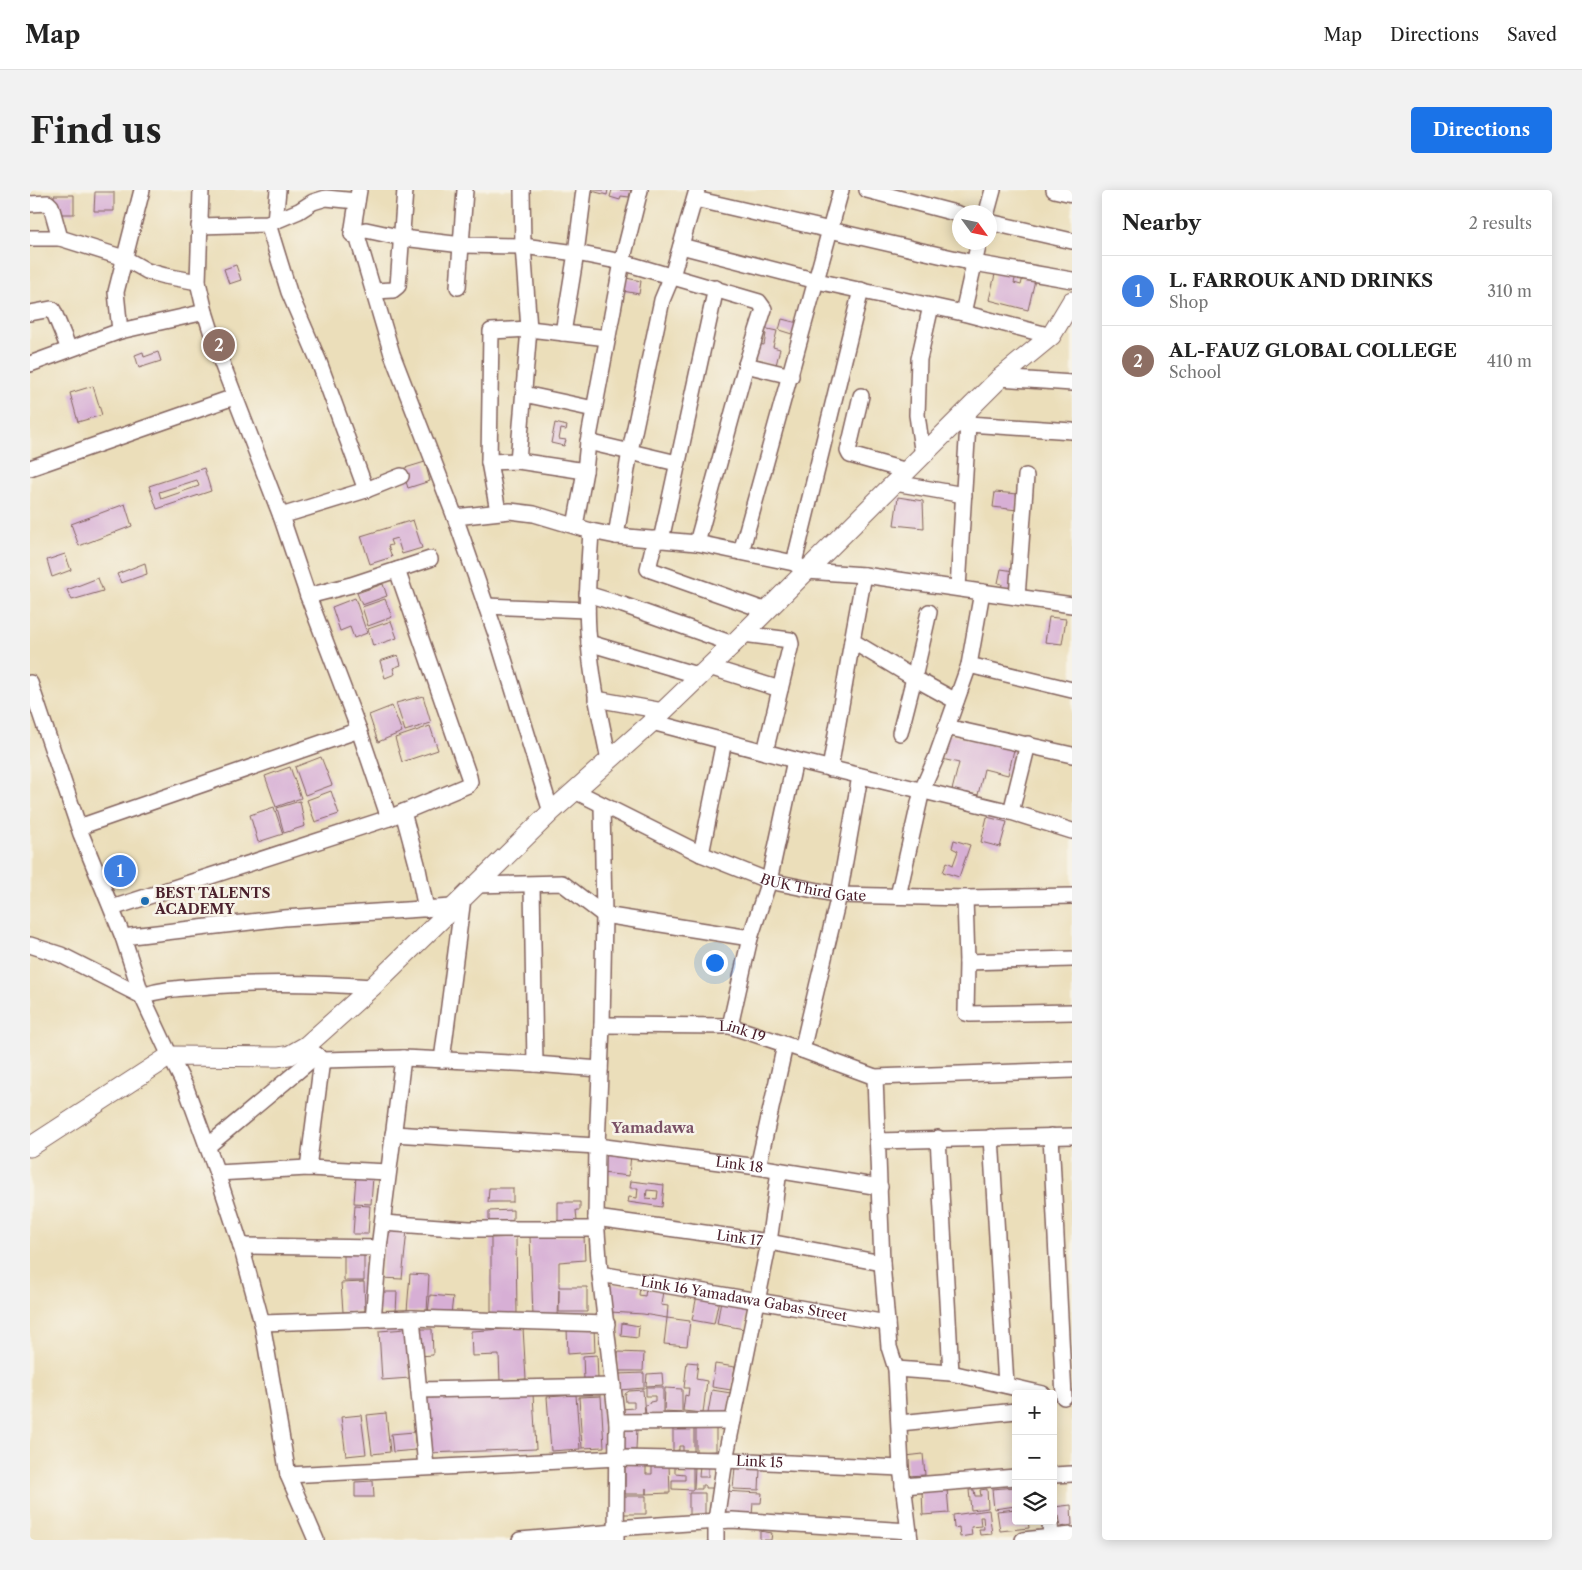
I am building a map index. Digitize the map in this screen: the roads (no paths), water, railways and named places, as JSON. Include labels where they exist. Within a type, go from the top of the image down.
[{"type":"street","points":[[120,331],[116,292],[142,190]]},
{"type":"street","points":[[201,190],[198,282],[218,354],[281,516],[308,596],[359,730],[417,864],[426,909]]},
{"type":"street","points":[[278,190],[271,222],[289,292],[319,362],[366,490]]},
{"type":"street","points":[[374,291],[393,290],[398,286],[405,190]]},
{"type":"street","points":[[458,287],[465,190]]},
{"type":"street","points":[[518,461],[529,329],[523,246],[522,190]]},
{"type":"street","points":[[563,333],[584,190]]},
{"type":"street","points":[[575,526],[588,442],[622,262],[640,190]]},
{"type":"street","points":[[741,552],[842,190]]},
{"type":"street","points":[[867,190],[952,212]]},
{"type":"street","points":[[989,205],[993,190]]},
{"type":"street","points":[[1054,190],[1072,194]]},
{"type":"street","points":[[616,536],[630,451],[662,300],[682,246],[696,194],[830,229],[974,263],[1072,280]]},
{"type":"street","points":[[199,226],[271,222],[300,211],[313,202],[326,198],[358,195],[352,234]]},
{"type":"street","points":[[30,204],[48,203],[51,206],[60,238]]},
{"type":"street","points":[[997,224],[1072,241]]},
{"type":"street","points":[[352,234],[366,230],[403,238],[462,245],[523,246],[576,252],[622,262],[759,302],[764,309],[746,366],[697,543]]},
{"type":"street","points":[[352,234],[358,239],[392,354],[455,517],[486,606],[551,812]]},
{"type":"street","points":[[30,238],[60,238],[124,258],[147,271],[198,282]]},
{"type":"street","points":[[682,246],[817,281],[963,313],[1051,336]]},
{"type":"street","points":[[963,313],[977,250]]},
{"type":"street","points":[[716,288],[677,463],[658,540],[648,569],[767,610]]},
{"type":"street","points":[[800,567],[861,290]]},
{"type":"street","points":[[208,1146],[315,1054],[372,987],[551,812],[657,716],[767,610],[800,567],[922,456],[960,425],[1000,378],[1051,336],[1072,301]]},
{"type":"street","points":[[922,456],[917,415],[919,358],[931,306]]},
{"type":"street","points":[[30,313],[53,310],[69,349]]},
{"type":"street","points":[[30,364],[120,331],[205,312]]},
{"type":"street","points":[[498,511],[489,462],[491,331],[529,329],[608,338]]},
{"type":"street","points":[[746,366],[791,376]]},
{"type":"street","points":[[1000,378],[1072,383]]},
{"type":"street","points":[[524,394],[594,409]]},
{"type":"street","points":[[861,396],[848,451],[850,455],[901,477],[964,495]]},
{"type":"street","points":[[30,468],[234,397]]},
{"type":"street","points":[[960,425],[1072,431]]},
{"type":"street","points":[[958,588],[964,495],[960,425]]},
{"type":"street","points":[[588,442],[677,463]]},
{"type":"street","points":[[489,462],[518,461],[585,471]]},
{"type":"street","points":[[281,516],[366,490],[401,476]]},
{"type":"street","points":[[1017,597],[1026,476]]},
{"type":"street","points":[[455,517],[498,511],[534,514],[590,531],[616,536],[697,543],[800,567],[1072,605]]},
{"type":"street","points":[[590,531],[587,610],[589,643],[596,699],[609,760]]},
{"type":"street","points":[[308,596],[430,559]]},
{"type":"street","points":[[112,908],[396,815],[468,785],[470,782],[396,570]]},
{"type":"street","points":[[830,768],[864,575]]},
{"type":"street","points":[[898,896],[922,790],[936,758],[969,665],[982,592]]},
{"type":"street","points":[[588,594],[738,639],[790,640],[791,644],[765,752]]},
{"type":"street","points":[[486,606],[587,610]]},
{"type":"street","points":[[900,733],[929,612]]},
{"type":"street","points":[[852,641],[956,701]]},
{"type":"street","points":[[589,643],[780,689]]},
{"type":"street","points":[[969,665],[1072,690]]},
{"type":"street","points":[[30,683],[79,827],[123,937],[142,996],[186,1088],[208,1146],[241,1246],[262,1323],[288,1475],[316,1540]]},
{"type":"street","points":[[596,699],[657,716],[724,741],[1011,812],[1072,830]]},
{"type":"street","points":[[946,727],[1072,755]]},
{"type":"street","points":[[79,827],[359,730]]},
{"type":"street","points":[[701,854],[724,741]]},
{"type":"street","points":[[1011,812],[1028,744]]},
{"type":"street","points":[[730,1026],[750,938],[769,881],[795,760]]},
{"type":"street","points":[[802,1050],[839,895],[860,776]]},
{"type":"street","name":"BUK Third Gate","points":[[575,790],[701,854],[769,881],[839,895],[965,898],[1072,896]]},
{"type":"street","points":[[602,805],[604,915],[596,1223],[617,1422],[616,1533]]},
{"type":"street","points":[[123,937],[284,918],[426,909],[464,897],[532,885],[562,883],[604,915],[750,938]]},
{"type":"street","points":[[532,885],[535,1064]]},
{"type":"street","points":[[442,1060],[464,897]]},
{"type":"street","points":[[965,898],[966,1013],[1072,1012]]},
{"type":"street","points":[[30,945],[61,955],[142,996],[160,990],[255,982],[372,987]]},
{"type":"street","points":[[967,962],[1072,958]]},
{"type":"street","name":"Link 19","points":[[602,1025],[730,1026],[875,1077]]},
{"type":"street","points":[[758,1167],[785,1045]]},
{"type":"street","points":[[30,1146],[170,1056],[278,1057],[315,1054],[535,1064],[600,1069]]},
{"type":"street","points":[[308,1168],[315,1054]]},
{"type":"street","points":[[373,1320],[379,1248],[403,1058]]},
{"type":"street","points":[[520,1540],[616,1533],[716,1520],[909,1536],[901,1468],[896,1369],[889,1347],[882,1263],[875,1077],[1072,1070]]},
{"type":"street","name":"Link 18","points":[[393,1134],[597,1146],[758,1167],[880,1188]]},
{"type":"street","points":[[1051,1136],[1063,1397]]},
{"type":"street","points":[[877,1141],[1072,1136]]},
{"type":"street","points":[[992,1137],[1006,1385]]},
{"type":"street","points":[[938,1138],[951,1373]]},
{"type":"street","points":[[217,1173],[308,1168],[388,1172]]},
{"type":"street","points":[[716,1540],[716,1520],[725,1460],[770,1242],[779,1171]]},
{"type":"street","name":"Link 17","points":[[382,1224],[469,1229],[596,1223],[770,1242],[882,1263]]},
{"type":"street","points":[[241,1246],[379,1248]]},
{"type":"street","name":"Link 16 Yamadawa Gabas Street","points":[[600,1274],[887,1323]]},
{"type":"street","points":[[262,1323],[412,1318],[607,1324]]},
{"type":"street","points":[[412,1318],[426,1468]]},
{"type":"street","points":[[896,1369],[951,1373],[1027,1390]]},
{"type":"street","points":[[419,1390],[613,1386]]},
{"type":"street","points":[[900,1424],[1012,1410]]},
{"type":"street","points":[[617,1422],[733,1421]]},
{"type":"street","name":"Link 15","points":[[288,1475],[618,1458],[725,1460],[901,1468]]},
{"type":"street","points":[[1057,1475],[1072,1474]]},
{"type":"street","points":[[903,1486],[1012,1477]]},
{"type":"street","points":[[1050,1525],[1051,1538]]},
{"type":"street","points":[[1023,1540],[1072,1535]]},
{"type":"place","name":"AL-FAUZ GLOBAL COLLEGE","points":[[219,345]]},
{"type":"place","name":"L. FARROUK AND DRINKS","points":[[120,871]]},
{"type":"place","name":"BEST TALENTS ACADEMY","points":[[145,901]]},
{"type":"district","name":"Yamadawa","points":[[653,1128]]}]
